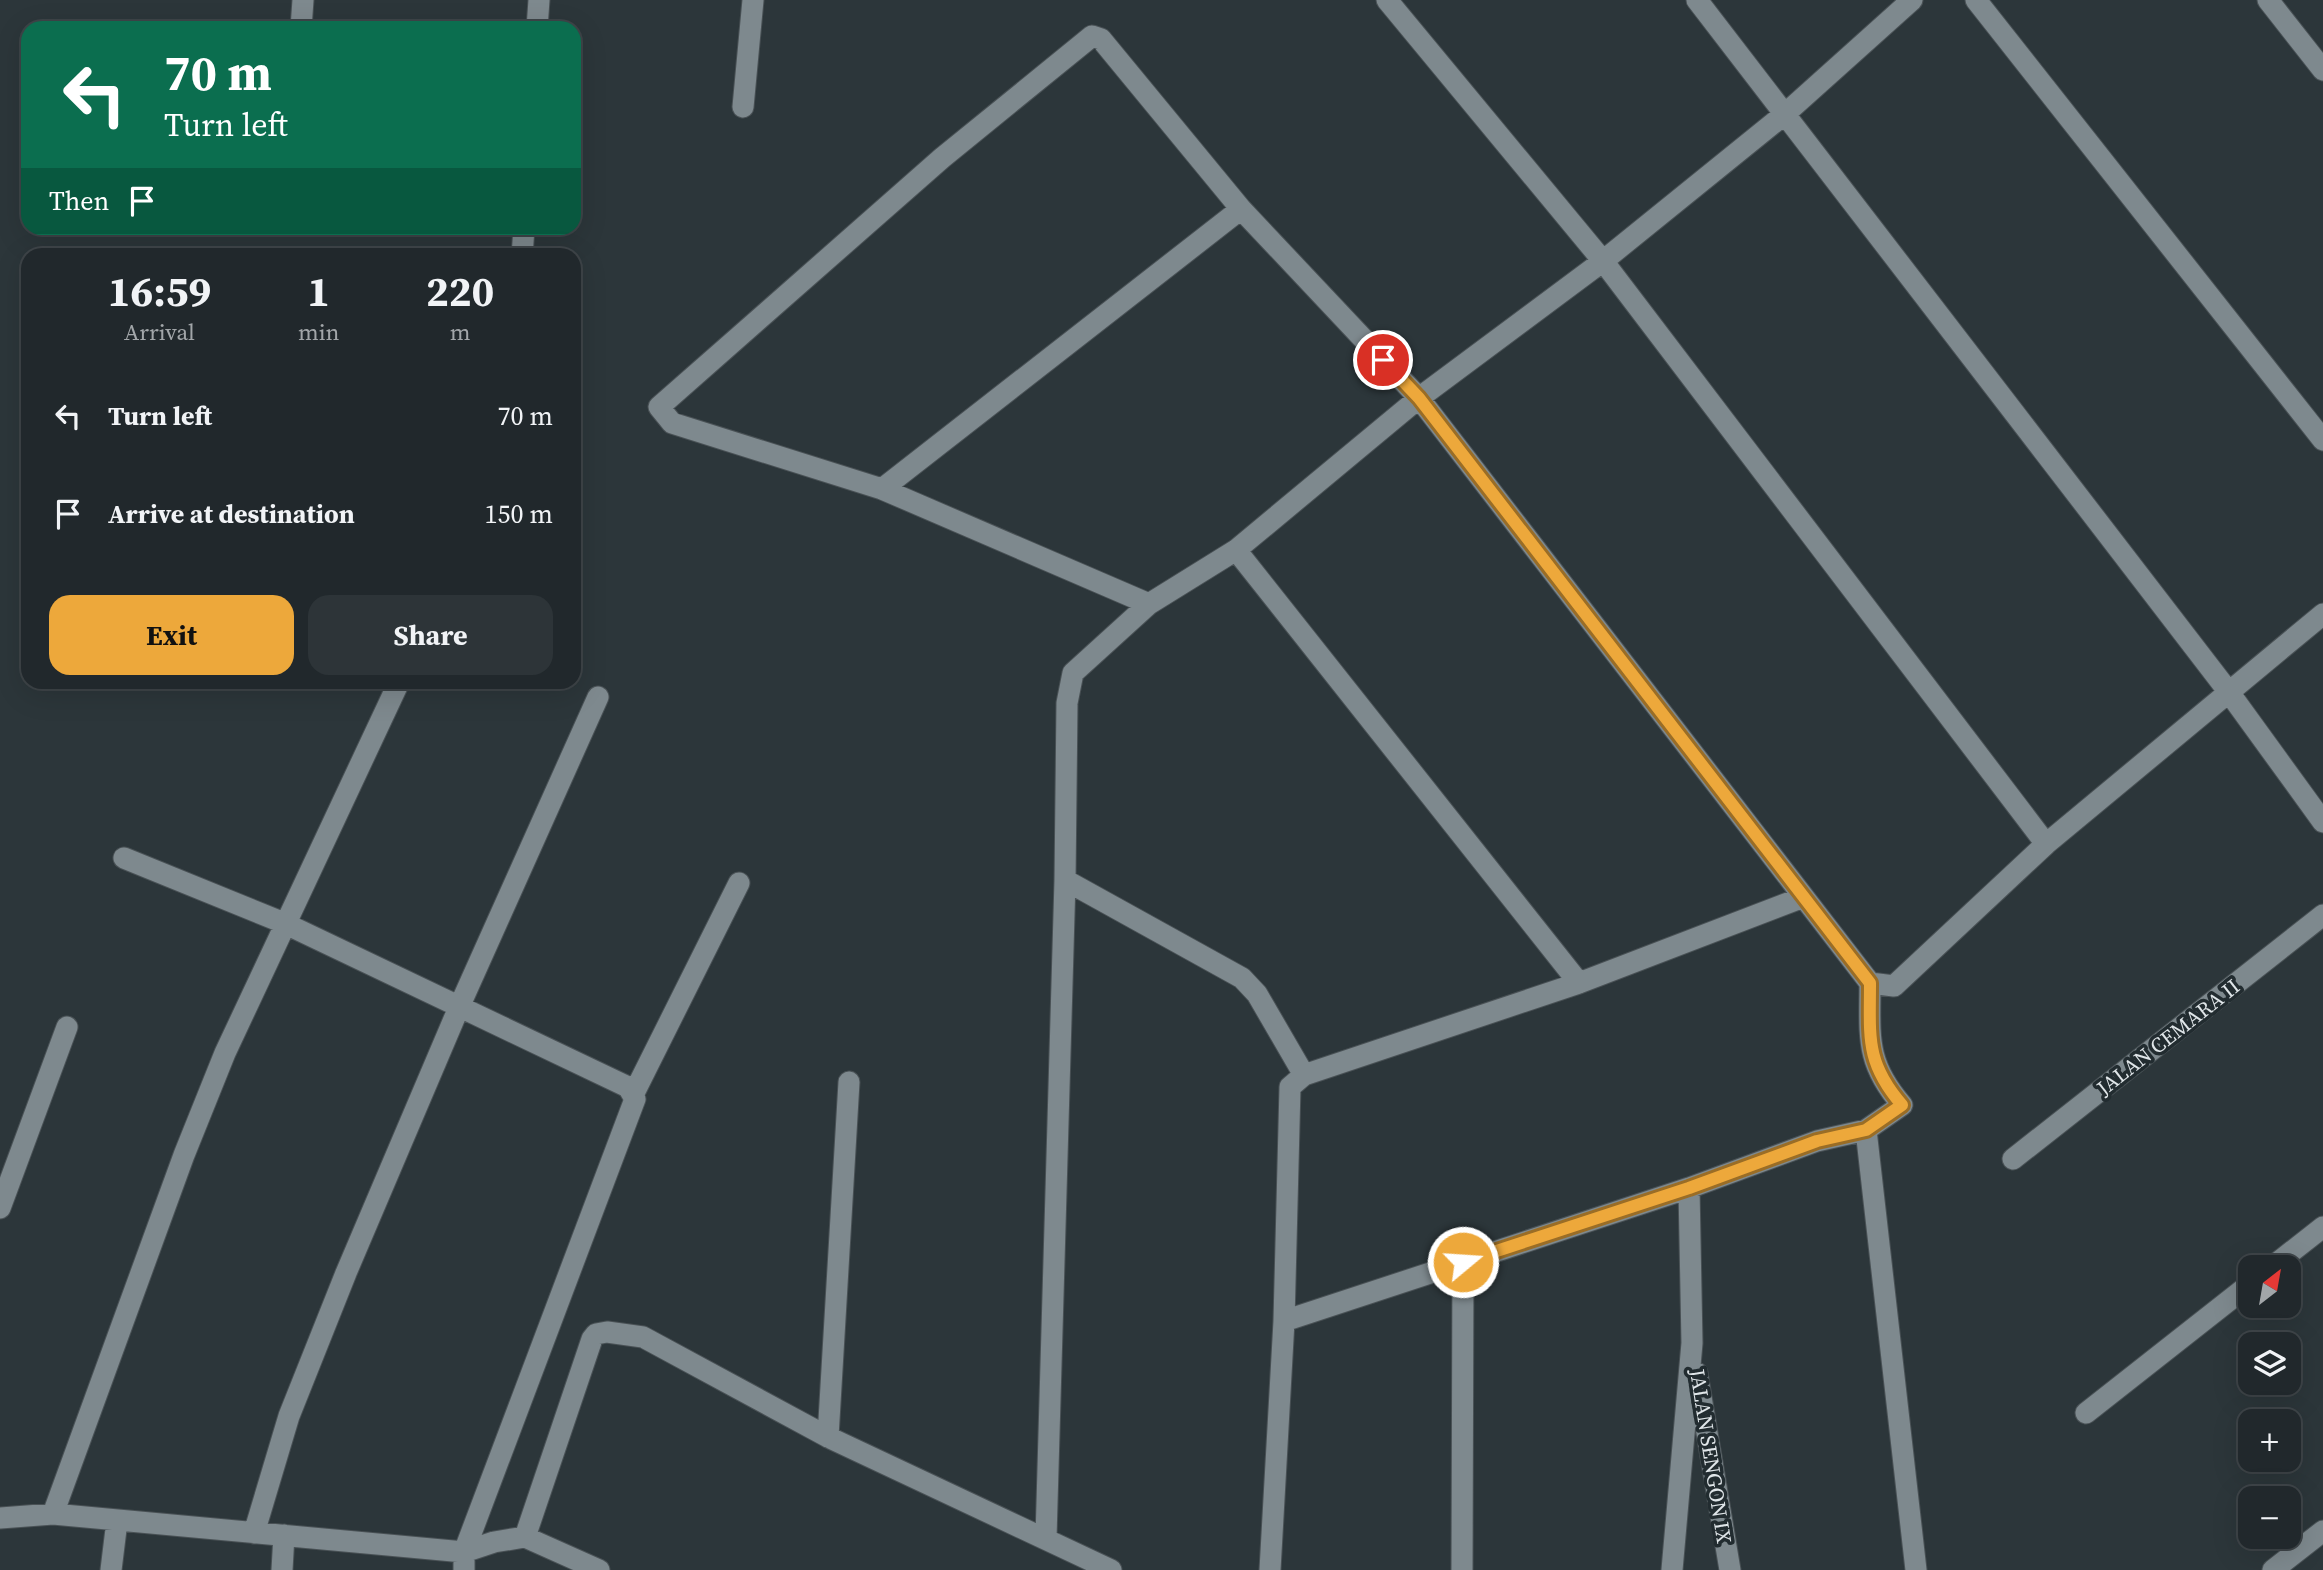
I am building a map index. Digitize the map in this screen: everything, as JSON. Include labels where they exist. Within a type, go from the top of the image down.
[{"type":"street","points":[[301,21],[303,0]]},
{"type":"street","points":[[538,21],[539,0]]},
{"type":"street","points":[[743,107],[753,0]]},
{"type":"street","points":[[1387,0],[1603,261],[2046,844]]},
{"type":"street","points":[[1696,0],[1786,113],[2228,691],[2323,822]]},
{"type":"street","points":[[1046,1538],[1065,880],[1067,703],[1073,673],[1149,604],[1236,550],[1419,398],[1603,261],[1786,113],[1912,0]]},
{"type":"street","points":[[1976,0],[2323,440]]},
{"type":"street","points":[[2268,0],[2323,70]]},
{"type":"street","points":[[1149,604],[883,489],[672,423],[659,407],[942,158],[1092,36],[1101,39],[1241,209],[1419,398],[1801,898],[1870,983],[1870,1050],[1886,1086],[1902,1105],[1866,1130],[1817,1141],[1689,1188],[1284,1321]]},
{"type":"street","points":[[883,489],[1241,209]]},
{"type":"street","points":[[1236,550],[1580,983]]},
{"type":"street","points":[[1870,983],[1894,986],[2046,844],[2323,614]]},
{"type":"street","points":[[53,1514],[184,1155],[225,1053],[396,689]]},
{"type":"street","points":[[254,1533],[289,1416],[460,1005],[598,697]]},
{"type":"street","points":[[124,858],[284,923],[460,1005],[628,1087],[634,1093],[635,1099],[464,1561]]},
{"type":"street","points":[[1065,880],[1242,978],[1257,994],[1304,1075]]},
{"type":"street","points":[[634,1093],[739,883]]},
{"type":"street","points":[[1270,1570],[1284,1321],[1290,1087],[1304,1075],[1580,983],[1801,898]]},
{"type":"street","name":"JALAN CEMARA II","points":[[2013,1159],[2323,915]]},
{"type":"street","points":[[0,1208],[67,1027]]},
{"type":"street","points":[[828,1437],[849,1082]]},
{"type":"street","points":[[1866,1130],[1916,1570]]},
{"type":"street","points":[[1672,1570],[1692,1343],[1689,1188]]},
{"type":"street","points":[[2287,1255],[2323,1227]]},
{"type":"street","points":[[1462,1570],[1463,1262]]},
{"type":"street","points":[[2086,1413],[2238,1293]]},
{"type":"street","points":[[525,1537],[579,1373],[596,1334],[607,1332],[643,1337],[828,1437],[1111,1570]]},
{"type":"street","name":"JALAN SENGON IX","points":[[1692,1343],[1730,1570]]},
{"type":"street","points":[[0,1518],[53,1514],[284,1535],[464,1561],[494,1542],[525,1537],[599,1570]]},
{"type":"street","points":[[111,1570],[117,1521]]},
{"type":"street","points":[[2273,1570],[2323,1531]]},
{"type":"street","points":[[282,1570],[284,1535]]},
{"type":"route","points":[[1383,360],[1419,398],[1801,898],[1870,983],[1870,1050],[1886,1086],[1902,1105],[1866,1130],[1817,1141],[1689,1188],[1463,1262]]}]
